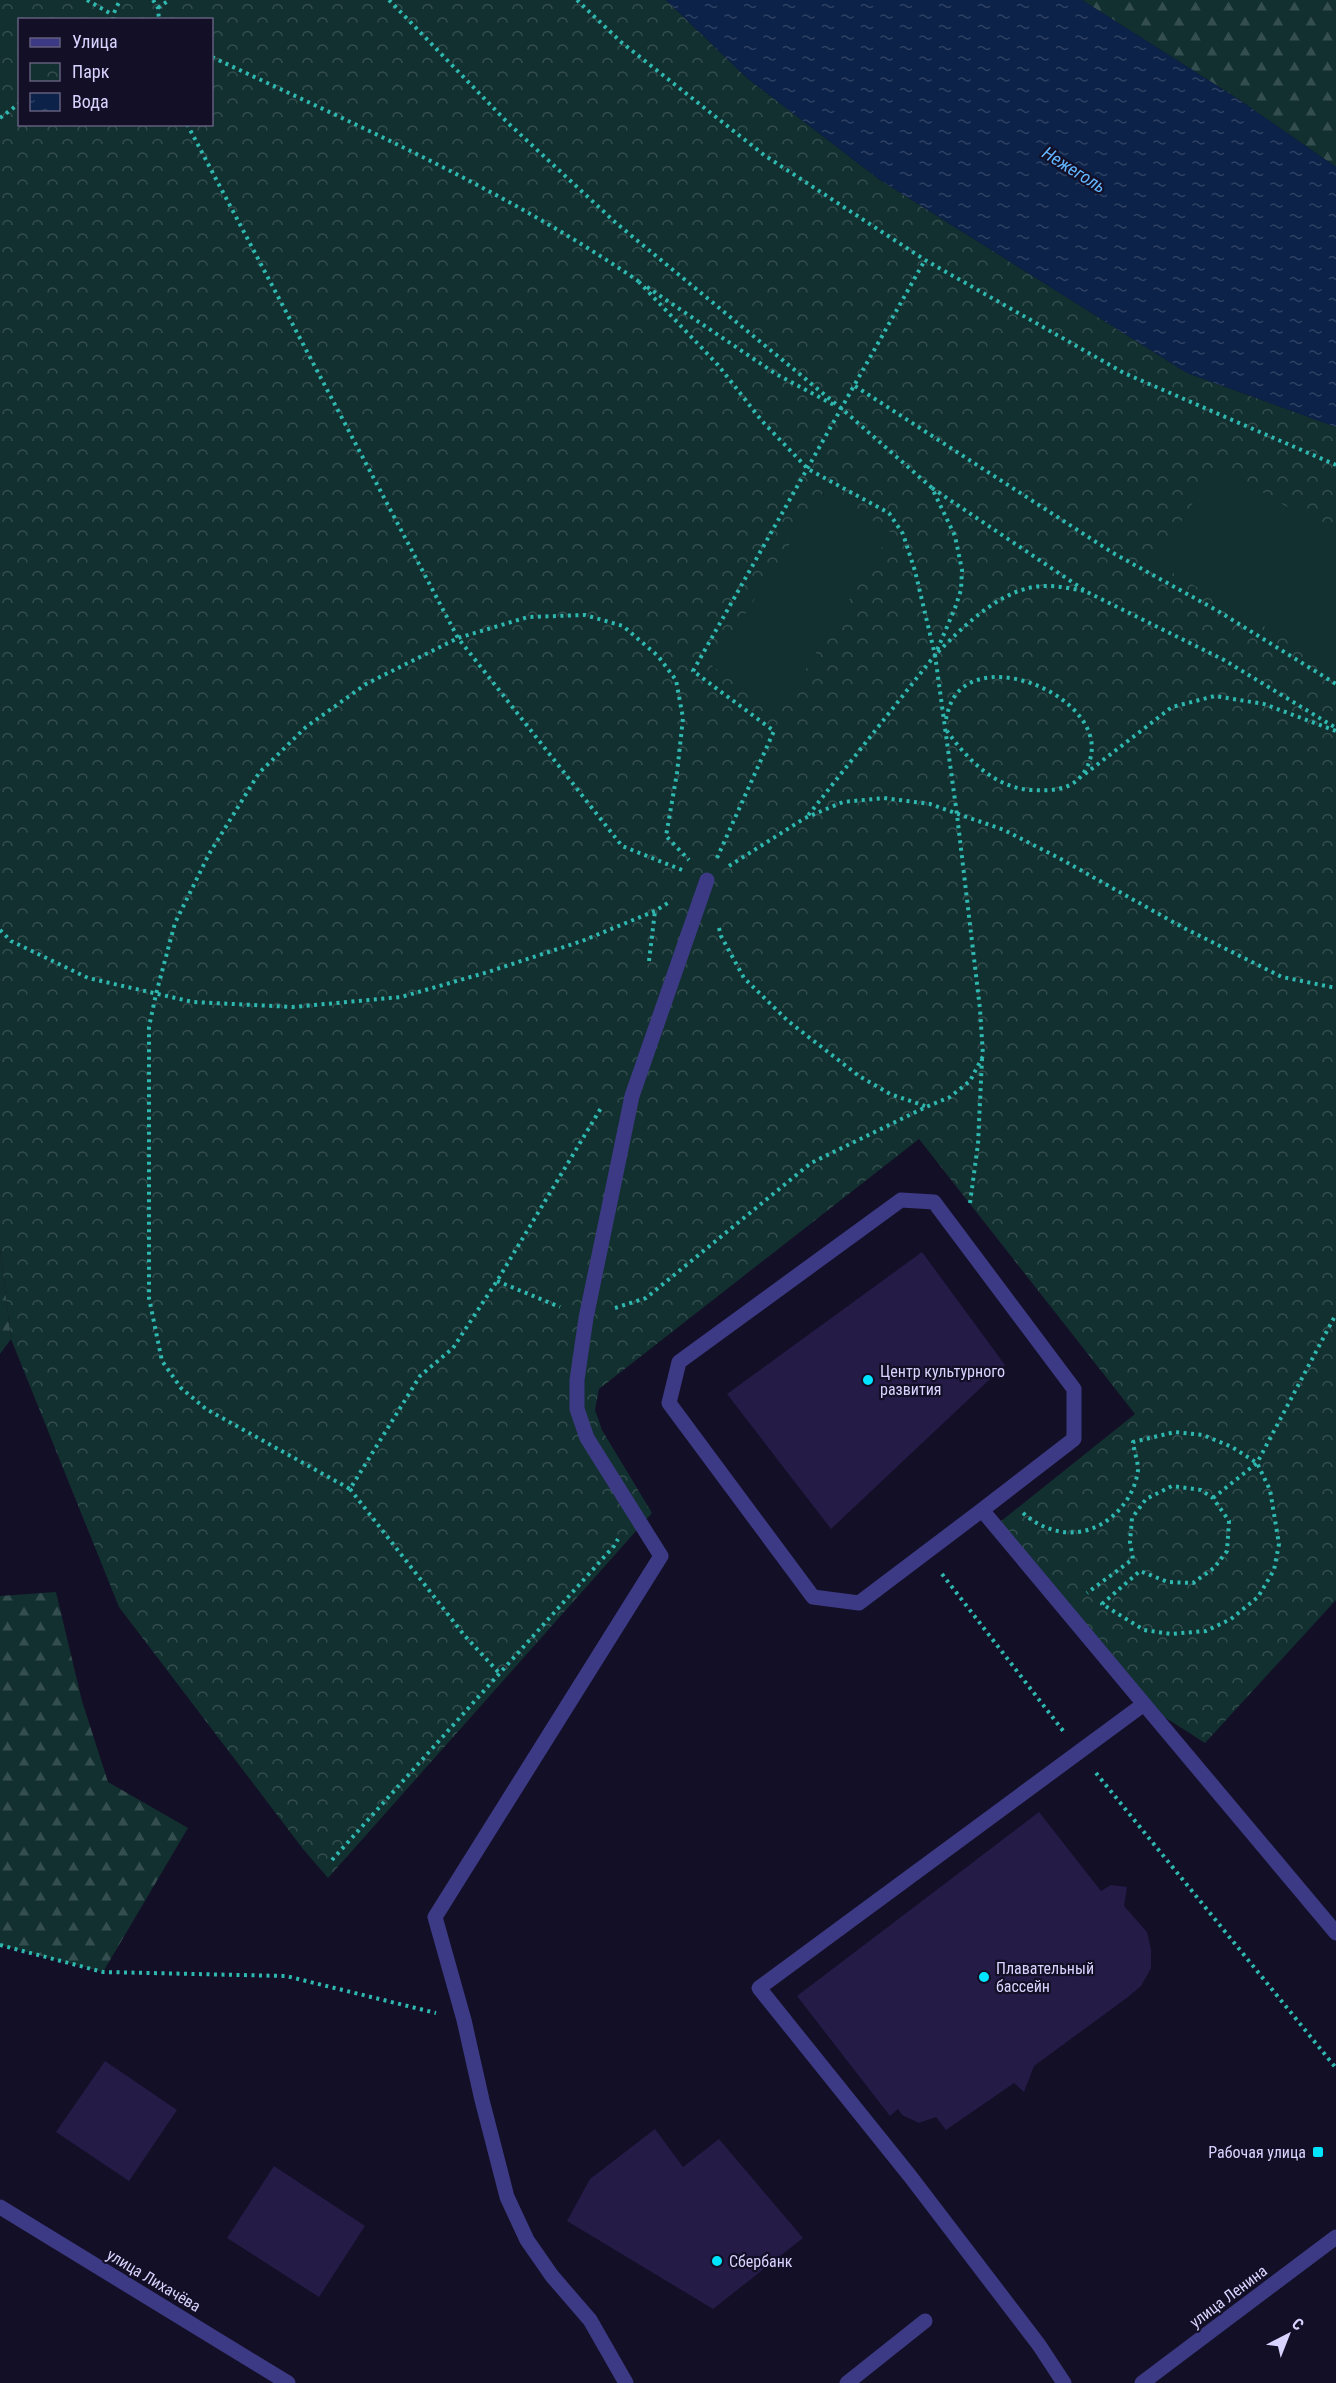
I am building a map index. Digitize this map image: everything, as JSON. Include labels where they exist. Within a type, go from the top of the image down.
[{"type":"street","points":[[626,2383],[590,2320],[552,2276],[527,2240],[507,2197],[464,2020],[435,1917],[661,1556],[587,1438],[577,1409],[577,1380],[586,1318],[632,1096],[707,880]]},
{"type":"street","points":[[901,1200],[934,1202],[1074,1389],[1074,1439],[1006,1491],[859,1603],[813,1597],[669,1403],[679,1362],[901,1200]]},
{"type":"street","points":[[982,1510],[1336,1933]]},
{"type":"street","points":[[1064,2383],[1039,2345],[910,2176],[759,1988],[1144,1704]]},
{"type":"street","name":"улица Лихачёва","points":[[0,2207],[288,2383]]},
{"type":"street","name":"улица Ленина","points":[[1142,2383],[1336,2237]]},
{"type":"street","points":[[847,2383],[925,2321]]},
{"type":"path","points":[[87,0],[113,17],[119,0]]},
{"type":"path","points":[[153,0],[158,8],[159,18]]},
{"type":"path","points":[[158,8],[169,0]]},
{"type":"path","points":[[389,0],[508,123],[616,223],[842,409],[932,488],[1087,592],[1224,660],[1336,729]]},
{"type":"path","points":[[577,0],[621,42],[764,155],[925,260],[1124,373],[1336,465]]},
{"type":"path","points":[[213,57],[403,147],[508,201],[603,256],[776,374],[842,409]]},
{"type":"path","points":[[0,118],[18,104]]},
{"type":"path","points":[[188,126],[458,638],[622,846],[707,880]]},
{"type":"path","points":[[707,880],[774,731],[693,671],[925,260]]},
{"type":"path","points":[[639,282],[718,365],[762,421],[808,469],[889,513],[903,534],[935,655],[980,1009],[983,1056],[978,1144],[965,1243]]},
{"type":"path","points":[[855,386],[1113,553],[1218,611],[1336,684]]},
{"type":"path","points":[[932,488],[955,536],[962,570],[961,590],[935,655]]},
{"type":"path","points":[[805,818],[935,655],[963,626],[1006,595],[1046,586],[1087,592]]},
{"type":"path","points":[[500,1674],[464,1635],[350,1489],[206,1409],[181,1388],[162,1360],[149,1299],[149,1027],[156,994],[175,923],[209,854],[258,773],[306,727],[366,684],[458,638],[528,617],[585,615],[623,626],[658,656],[676,680],[683,718],[677,773],[666,836],[707,880]]},
{"type":"path","points":[[944,722],[960,690],[975,681],[1000,676],[1024,681],[1054,694],[1070,706],[1085,722],[1093,741],[1091,760],[1083,776]]},
{"type":"path","points":[[945,729],[959,748],[1000,782],[1022,789],[1050,791],[1070,787],[1172,707],[1215,696],[1264,704],[1336,729]]},
{"type":"path","points":[[0,930],[11,941],[88,978],[193,1002],[293,1007],[401,997],[488,972],[582,941],[655,911],[805,818],[843,802],[884,798],[930,804],[1004,830],[1182,927],[1282,978],[1336,987]]},
{"type":"path","points":[[648,963],[655,911]]},
{"type":"path","points":[[718,925],[721,936],[744,978],[788,1021],[859,1076],[890,1094],[926,1107]]},
{"type":"path","points":[[497,1281],[586,1318],[646,1298],[811,1163],[950,1097],[970,1081],[983,1056]]},
{"type":"path","points":[[350,1489],[420,1376],[453,1348],[497,1281],[602,1105]]},
{"type":"path","points":[[1213,1498],[1257,1463],[1336,1314]]},
{"type":"path","points":[[1006,1491],[1024,1515],[1042,1526],[1067,1533],[1088,1531],[1113,1518],[1130,1496],[1138,1471],[1133,1442],[1175,1432],[1203,1435],[1232,1448],[1257,1463],[1270,1490],[1279,1544],[1274,1570],[1258,1597],[1231,1619],[1206,1631],[1171,1634],[1144,1630],[1102,1604],[1140,1571],[1168,1582],[1192,1583],[1214,1568],[1227,1551],[1228,1521],[1213,1498],[1200,1490],[1172,1486],[1146,1499],[1132,1518],[1130,1542],[1133,1559],[1065,1610]]},
{"type":"path","points":[[332,1860],[614,1546],[619,1537]]},
{"type":"path","points":[[926,1553],[1079,1752],[1336,2068]]},
{"type":"path","points":[[0,1946],[103,1972],[286,1976],[464,2020]]},
{"type":"green space","points":[[0,0],[666,0],[747,78],[880,180],[1187,373],[1336,427],[1336,1600],[1205,1743],[1144,1704],[995,1526],[1135,1414],[919,1139],[599,1389],[595,1410],[602,1430],[652,1513],[328,1878],[303,1849],[119,1607],[11,1339],[0,1248]]},
{"type":"green space","points":[[1082,0],[1336,0],[1336,167],[1238,99]]},
{"type":"green space","points":[[1216,465],[1336,536],[1336,668],[1156,563]]},
{"type":"green space","points":[[825,489],[891,533],[779,712],[712,666]]},
{"type":"green space","points":[[0,1248],[11,1339],[0,1354]]},
{"type":"green space","points":[[56,1592],[82,1701],[108,1782],[188,1828],[103,1972],[0,1945],[0,1596]]},
{"type":"water","name":"Нежеголь","points":[[666,0],[1082,0],[1238,99],[1336,167],[1336,427],[1187,373],[880,180],[747,78]]},
{"type":"building","name":"Центр культурного развития","points":[[922,1252],[1005,1365],[831,1529],[727,1394]]},
{"type":"building","name":"Плавательный бассейн","points":[[1039,1812],[1101,1891],[1111,1885],[1127,1887],[1124,1906],[1147,1932],[1151,1949],[1151,1968],[1141,1986],[1128,1997],[1034,2066],[1024,2092],[1014,2083],[946,2130],[936,2117],[919,2123],[902,2115],[898,2109],[890,2116],[797,1996]]},
{"type":"building","points":[[105,2061],[177,2110],[129,2181],[56,2132]]},
{"type":"building","points":[[655,2129],[683,2167],[719,2139],[803,2238],[713,2309],[567,2221],[590,2179]]},
{"type":"building","points":[[274,2166],[365,2226],[319,2297],[227,2238]]},
{"type":"place","name":"Центр культурного развития","points":[[868,1380]]},
{"type":"place","name":"Плавательный бассейн","points":[[984,1977]]},
{"type":"place","name":"Рабочая улица","points":[[1318,2152]]},
{"type":"place","name":"Сбербанк","points":[[717,2261]]}]
